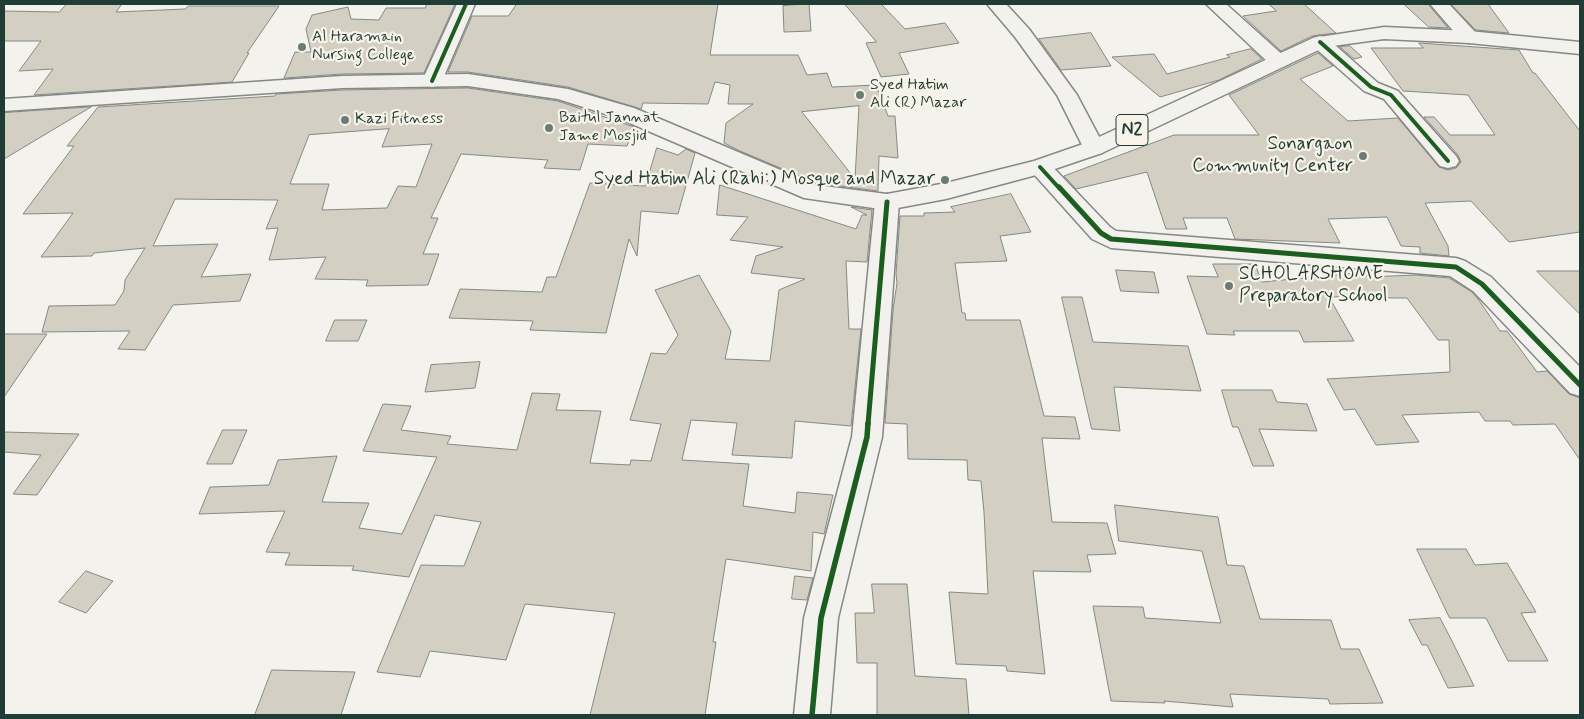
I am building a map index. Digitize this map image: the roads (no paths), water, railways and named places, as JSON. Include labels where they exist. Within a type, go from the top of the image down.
[{"type":"main road","points":[[432,81],[466,4]]},
{"type":"main road","points":[[996,4],[1022,33],[1067,95],[1094,148]]},
{"type":"main road","points":[[1215,4],[1278,61]]},
{"type":"main road","points":[[1439,4],[1469,37]]},
{"type":"main road","name":"N2","points":[[4,105],[332,82],[468,80],[561,93],[635,116],[686,137],[752,168],[812,192],[887,202],[946,191],[1040,167],[1094,148],[1320,42],[1384,33],[1469,37],[1580,48]]},
{"type":"main road","points":[[1320,42],[1371,87],[1391,95],[1448,161]]},
{"type":"main road","points":[[1040,167],[1102,233],[1111,239],[1456,267],[1482,284],[1580,385]]},
{"type":"main road","points":[[812,715],[820,618],[867,436],[887,202]]},
{"type":"place","name":"Al Haramain Nursing College","points":[[302,47]]},
{"type":"place","name":"Syed Hatim Ali (R) Mazar","points":[[860,95]]},
{"type":"place","name":"Kazi Fitness","points":[[345,120]]},
{"type":"place","name":"Baitul Jannat Jame Mosjid","points":[[549,128]]},
{"type":"place","name":"Sonargaon Community Center","points":[[1363,156]]},
{"type":"place","name":"Syed Hatim Ali (Rahi:) Mosque and Mazar","points":[[945,180]]},
{"type":"place","name":"SCHOLARSHOME Preparatory School","points":[[1229,286]]}]
